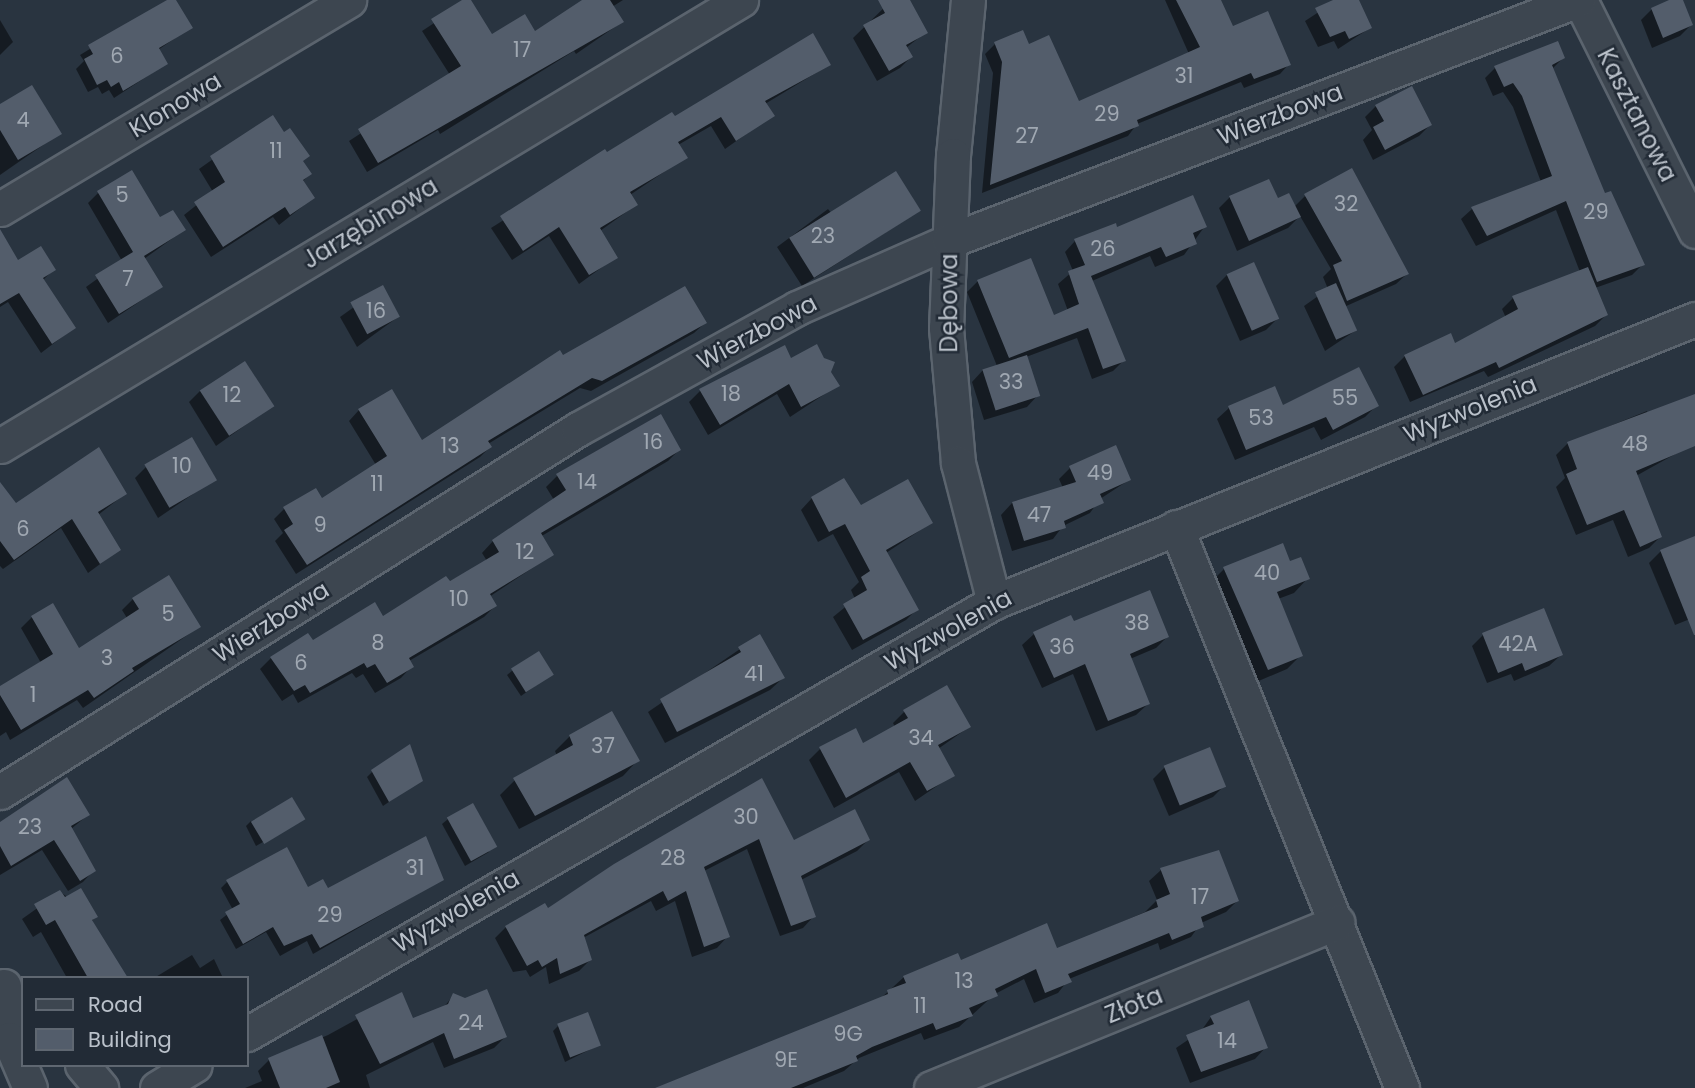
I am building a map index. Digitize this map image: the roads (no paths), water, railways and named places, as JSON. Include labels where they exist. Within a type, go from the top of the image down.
[{"type":"street","name":"Klonowa","points":[[0,209],[349,0]]},
{"type":"street","name":"Jarzębinowa","points":[[0,446],[741,0]]},
{"type":"street","name":"Dębowa","points":[[968,0],[949,241],[946,328],[958,463],[994,602]]},
{"type":"street","name":"Wierzbowa","points":[[0,792],[578,429],[797,308],[949,241],[1579,0]]},
{"type":"street","name":"Kasztanowa","points":[[1579,0],[1695,231]]},
{"type":"street","name":"Wyzwolenia","points":[[248,1033],[994,602],[1695,319]]},
{"type":"street","points":[[1177,527],[1402,1088]]},
{"type":"street","name":"Złota","points":[[931,1088],[1337,922]]},
{"type":"street","points":[[9,989],[5,1038],[30,1088]]},
{"type":"street","points":[[84,1067],[100,1088]]},
{"type":"street","points":[[157,1088],[192,1067]]}]
